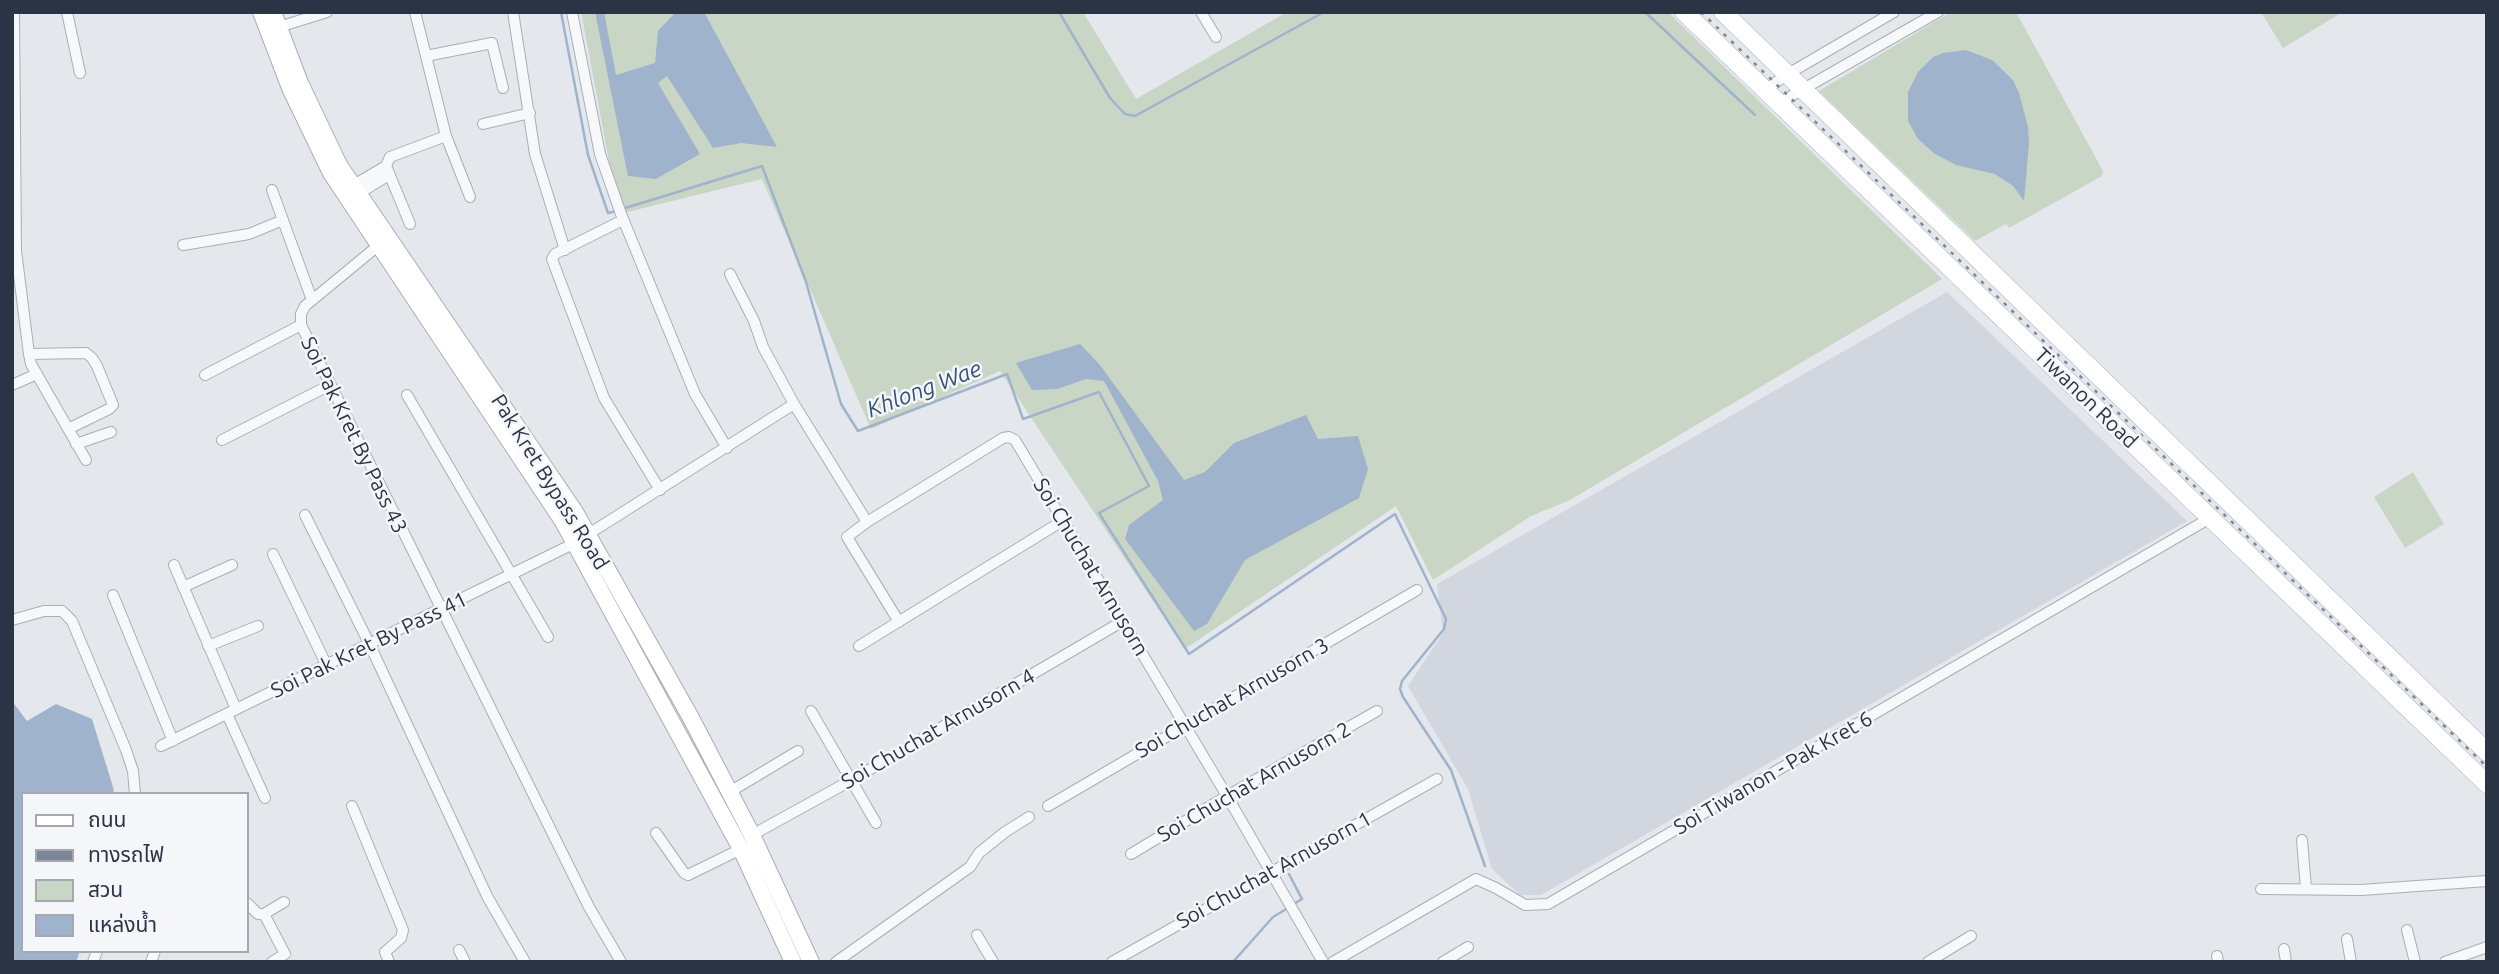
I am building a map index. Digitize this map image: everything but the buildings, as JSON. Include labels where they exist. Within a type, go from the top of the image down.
[{"type":"main road","name":"Pak Kret Bypass Road","points":[[261,12],[290,88],[331,173],[562,520],[581,539],[691,718],[752,835],[811,962]]},
{"type":"main road","name":"Tiwanon Road","points":[[1685,12],[2487,785]]},
{"type":"main road","name":"Tiwanon Road","points":[[1723,12],[2487,752]]},
{"type":"main road","name":"Pak Kret Bypass Road","points":[[276,20],[300,83],[339,165],[575,512],[581,539],[741,849],[793,962]]},
{"type":"main road","points":[[2250,556],[2267,539]]},
{"type":"main road","points":[[2353,656],[2373,641]]},
{"type":"street","points":[[14,12],[16,251],[29,354],[37,374],[86,460]]},
{"type":"street","points":[[67,12],[80,73]]},
{"type":"street","points":[[276,20],[327,12]]},
{"type":"street","points":[[415,12],[446,136],[470,197]]},
{"type":"street","points":[[513,12],[535,154],[565,250]]},
{"type":"street","points":[[572,12],[600,154],[621,213],[695,394],[727,448]]},
{"type":"street","points":[[1201,12],[1216,37]]},
{"type":"street","points":[[1779,103],[1938,12]]},
{"type":"street","points":[[1766,89],[1891,14],[1898,35]]},
{"type":"street","points":[[426,56],[492,43],[503,88]]},
{"type":"street","points":[[483,124],[530,113]]},
{"type":"street","points":[[410,224],[387,170],[390,157],[446,136]]},
{"type":"street","points":[[355,190],[387,170]]},
{"type":"street","points":[[272,190],[312,300]]},
{"type":"street","points":[[621,213],[555,254],[553,263],[604,398],[660,490]]},
{"type":"street","points":[[183,245],[249,233],[283,220]]},
{"type":"street","name":"Soi Pak Kret By Pass 43","points":[[379,246],[312,300],[302,311],[301,326],[589,908],[621,962]]},
{"type":"street","points":[[730,274],[754,321],[763,348],[794,404],[867,522],[847,537],[899,622]]},
{"type":"street","points":[[205,375],[301,326]]},
{"type":"street","points":[[29,354],[86,354],[97,366],[113,405],[68,429]]},
{"type":"street","points":[[12,384],[37,374]]},
{"type":"street","points":[[222,440],[330,385]]},
{"type":"street","points":[[407,395],[548,637]]},
{"type":"street","name":"Soi Pak Kret By Pass 41","points":[[161,747],[581,539],[794,404]]},
{"type":"street","points":[[76,444],[111,432]]},
{"type":"street","name":"Soi Chuchat Arnusorn","points":[[867,522],[1003,438],[1015,440],[1323,962]]},
{"type":"street","points":[[305,515],[369,643],[488,898],[525,962]]},
{"type":"street","name":"Soi Tiwanon - Pak Kret 6","points":[[1333,962],[1476,879],[1525,905],[1548,904],[2210,518]]},
{"type":"street","points":[[859,646],[1064,520]]},
{"type":"street","points":[[273,554],[326,664]]},
{"type":"street","points":[[174,565],[265,797]]},
{"type":"street","points":[[183,587],[232,565]]},
{"type":"street","name":"Soi Chuchat Arnusorn 3","points":[[1048,806],[1417,590]]},
{"type":"street","points":[[113,595],[173,741]]},
{"type":"street","points":[[12,620],[44,611],[62,611],[72,621],[126,750],[135,792]]},
{"type":"street","name":"Soi Chuchat Arnusorn 4","points":[[752,835],[850,781],[1123,621]]},
{"type":"street","points":[[208,646],[258,626]]},
{"type":"street","points":[[811,711],[876,823]]},
{"type":"street","name":"Soi Chuchat Arnusorn 2","points":[[1131,854],[1377,711]]},
{"type":"street","points":[[729,793],[797,751]]},
{"type":"street","name":"Soi Chuchat Arnusorn 1","points":[[1112,962],[1437,779]]},
{"type":"street","points":[[352,806],[403,930],[401,938],[385,952],[389,962]]},
{"type":"street","points":[[836,962],[970,867],[979,853],[1029,817]]},
{"type":"street","points":[[656,833],[688,875],[741,849]]},
{"type":"street","points":[[2302,839],[2306,889]]},
{"type":"street","points":[[2261,889],[2361,890],[2487,881]]},
{"type":"street","points":[[248,904],[258,914],[264,914],[284,902]]},
{"type":"street","points":[[264,914],[285,954],[272,962]]},
{"type":"street","points":[[2407,930],[2414,962]]},
{"type":"street","points":[[977,935],[993,962]]},
{"type":"street","points":[[1928,962],[1971,936]]},
{"type":"street","points":[[2347,939],[2351,962]]},
{"type":"street","points":[[1443,962],[1468,947]]},
{"type":"street","points":[[2445,962],[2487,947]]},
{"type":"street","points":[[2284,949],[2286,962]]},
{"type":"street","points":[[458,950],[465,962]]},
{"type":"shaded area","points":[[1947,292],[2187,521],[1541,895],[1520,895],[1492,869],[1468,789],[1408,686],[1443,633],[1437,584]]},
{"type":"green space","points":[[581,12],[1083,12],[1136,99],[1287,12],[1668,12],[1942,279],[1570,500],[1531,516],[1433,580],[1396,506],[1185,649],[1000,371],[871,429],[762,179],[623,213],[611,172]]},
{"type":"green space","points":[[1951,12],[2016,12],[2103,171],[2102,176],[2009,228],[2006,224],[1975,241],[1819,91]]},
{"type":"green space","points":[[2261,12],[2343,12],[2283,48]]},
{"type":"green space","points":[[2413,472],[2444,524],[2405,548],[2374,497]]},
{"type":"water","points":[[595,12],[604,12],[616,75],[655,63],[658,31],[676,12],[704,12],[777,147],[741,143],[713,148],[667,76],[658,83],[700,154],[656,179],[628,176]]},
{"type":"water","points":[[1966,50],[1992,60],[2013,80],[2019,93],[2028,127],[2029,143],[2024,201],[2013,186],[1995,174],[1956,165],[1935,154],[1918,139],[1908,121],[1908,92],[1918,72],[1933,57]]},
{"type":"water","points":[[1080,344],[1100,365],[1184,480],[1205,472],[1234,443],[1306,415],[1318,439],[1358,436],[1368,469],[1359,498],[1245,560],[1207,624],[1194,631],[1125,539],[1129,525],[1163,500],[1158,481],[1104,381],[1086,379],[1057,389],[1032,390],[1016,363]]},
{"type":"water","points":[[12,701],[27,721],[56,704],[92,719],[114,792],[21,792],[21,953],[79,953],[76,962],[12,962]]},
{"type":"waterway","name":"Khlong Wae","points":[[561,12],[588,155],[608,213],[616,211]]},
{"type":"waterway","points":[[1059,12],[1110,98],[1125,114],[1135,116],[1324,12]]},
{"type":"waterway","points":[[1645,12],[1755,115]]},
{"type":"waterway","name":"Khlong Wae","points":[[622,209],[762,166],[806,282],[841,404],[858,431],[1007,374],[1023,419],[1099,392],[1149,486],[1099,513],[1189,654],[1395,514],[1446,619],[1444,629],[1402,681],[1400,689],[1451,770],[1485,866]]},
{"type":"waterway","name":"Khlong Wae","points":[[1289,874],[1302,899],[1294,904]]},
{"type":"waterway","name":"Khlong Wae","points":[[1233,962],[1273,917],[1288,908]]},
{"type":"railway","points":[[1701,12],[2487,767]]}]
